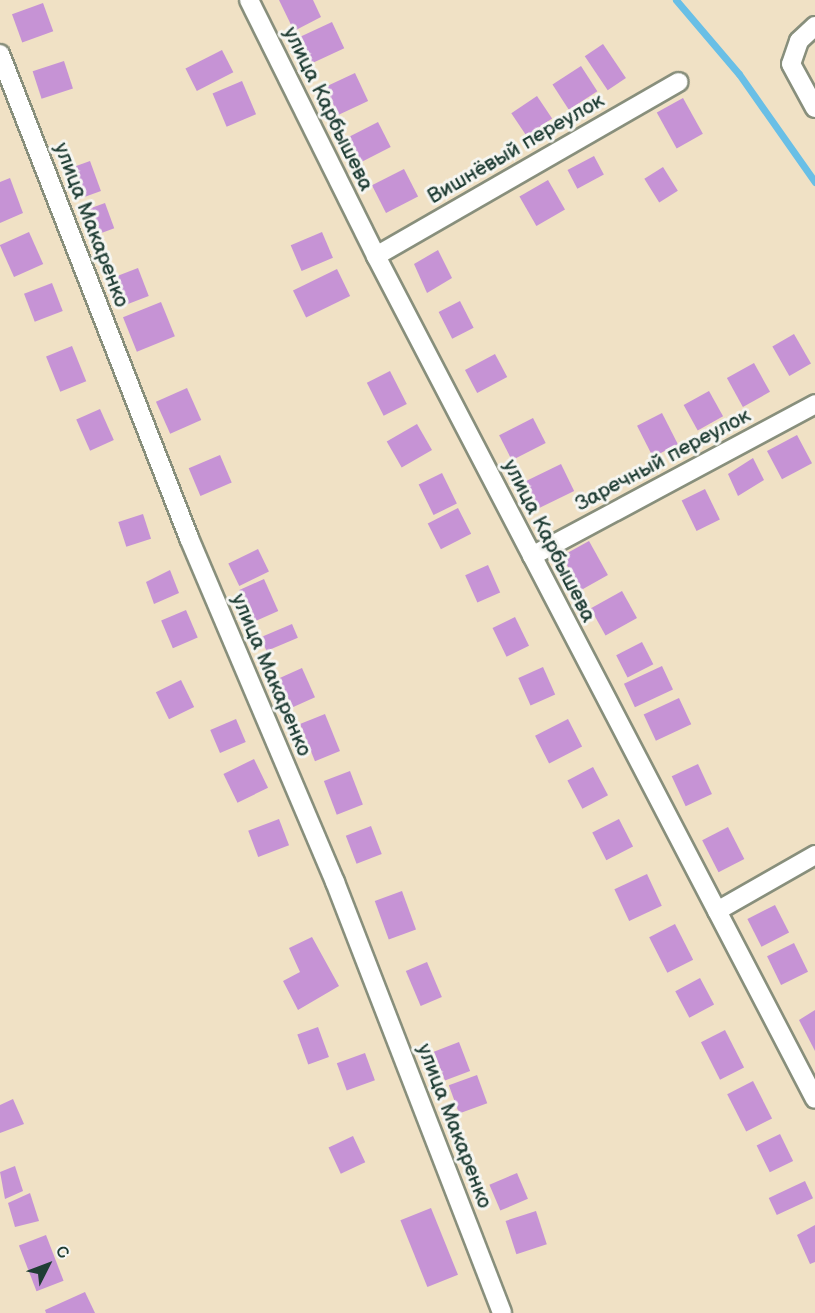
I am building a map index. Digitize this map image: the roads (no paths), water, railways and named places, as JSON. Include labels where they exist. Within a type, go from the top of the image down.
[{"type":"street","name":"улица Карбышева","points":[[249,0],[376,256],[815,1099]]},
{"type":"street","points":[[815,26],[799,40],[791,64],[815,108]]},
{"type":"street","name":"улица Макаренко","points":[[0,54],[189,538],[335,882],[502,1313]]},
{"type":"street","name":"Вишнёвый переулок","points":[[376,256],[678,81]]},
{"type":"street","name":"Заречный переулок","points":[[532,556],[815,404]]},
{"type":"street","points":[[717,911],[815,855]]},
{"type":"waterway","points":[[676,0],[739,74],[815,182]]}]
